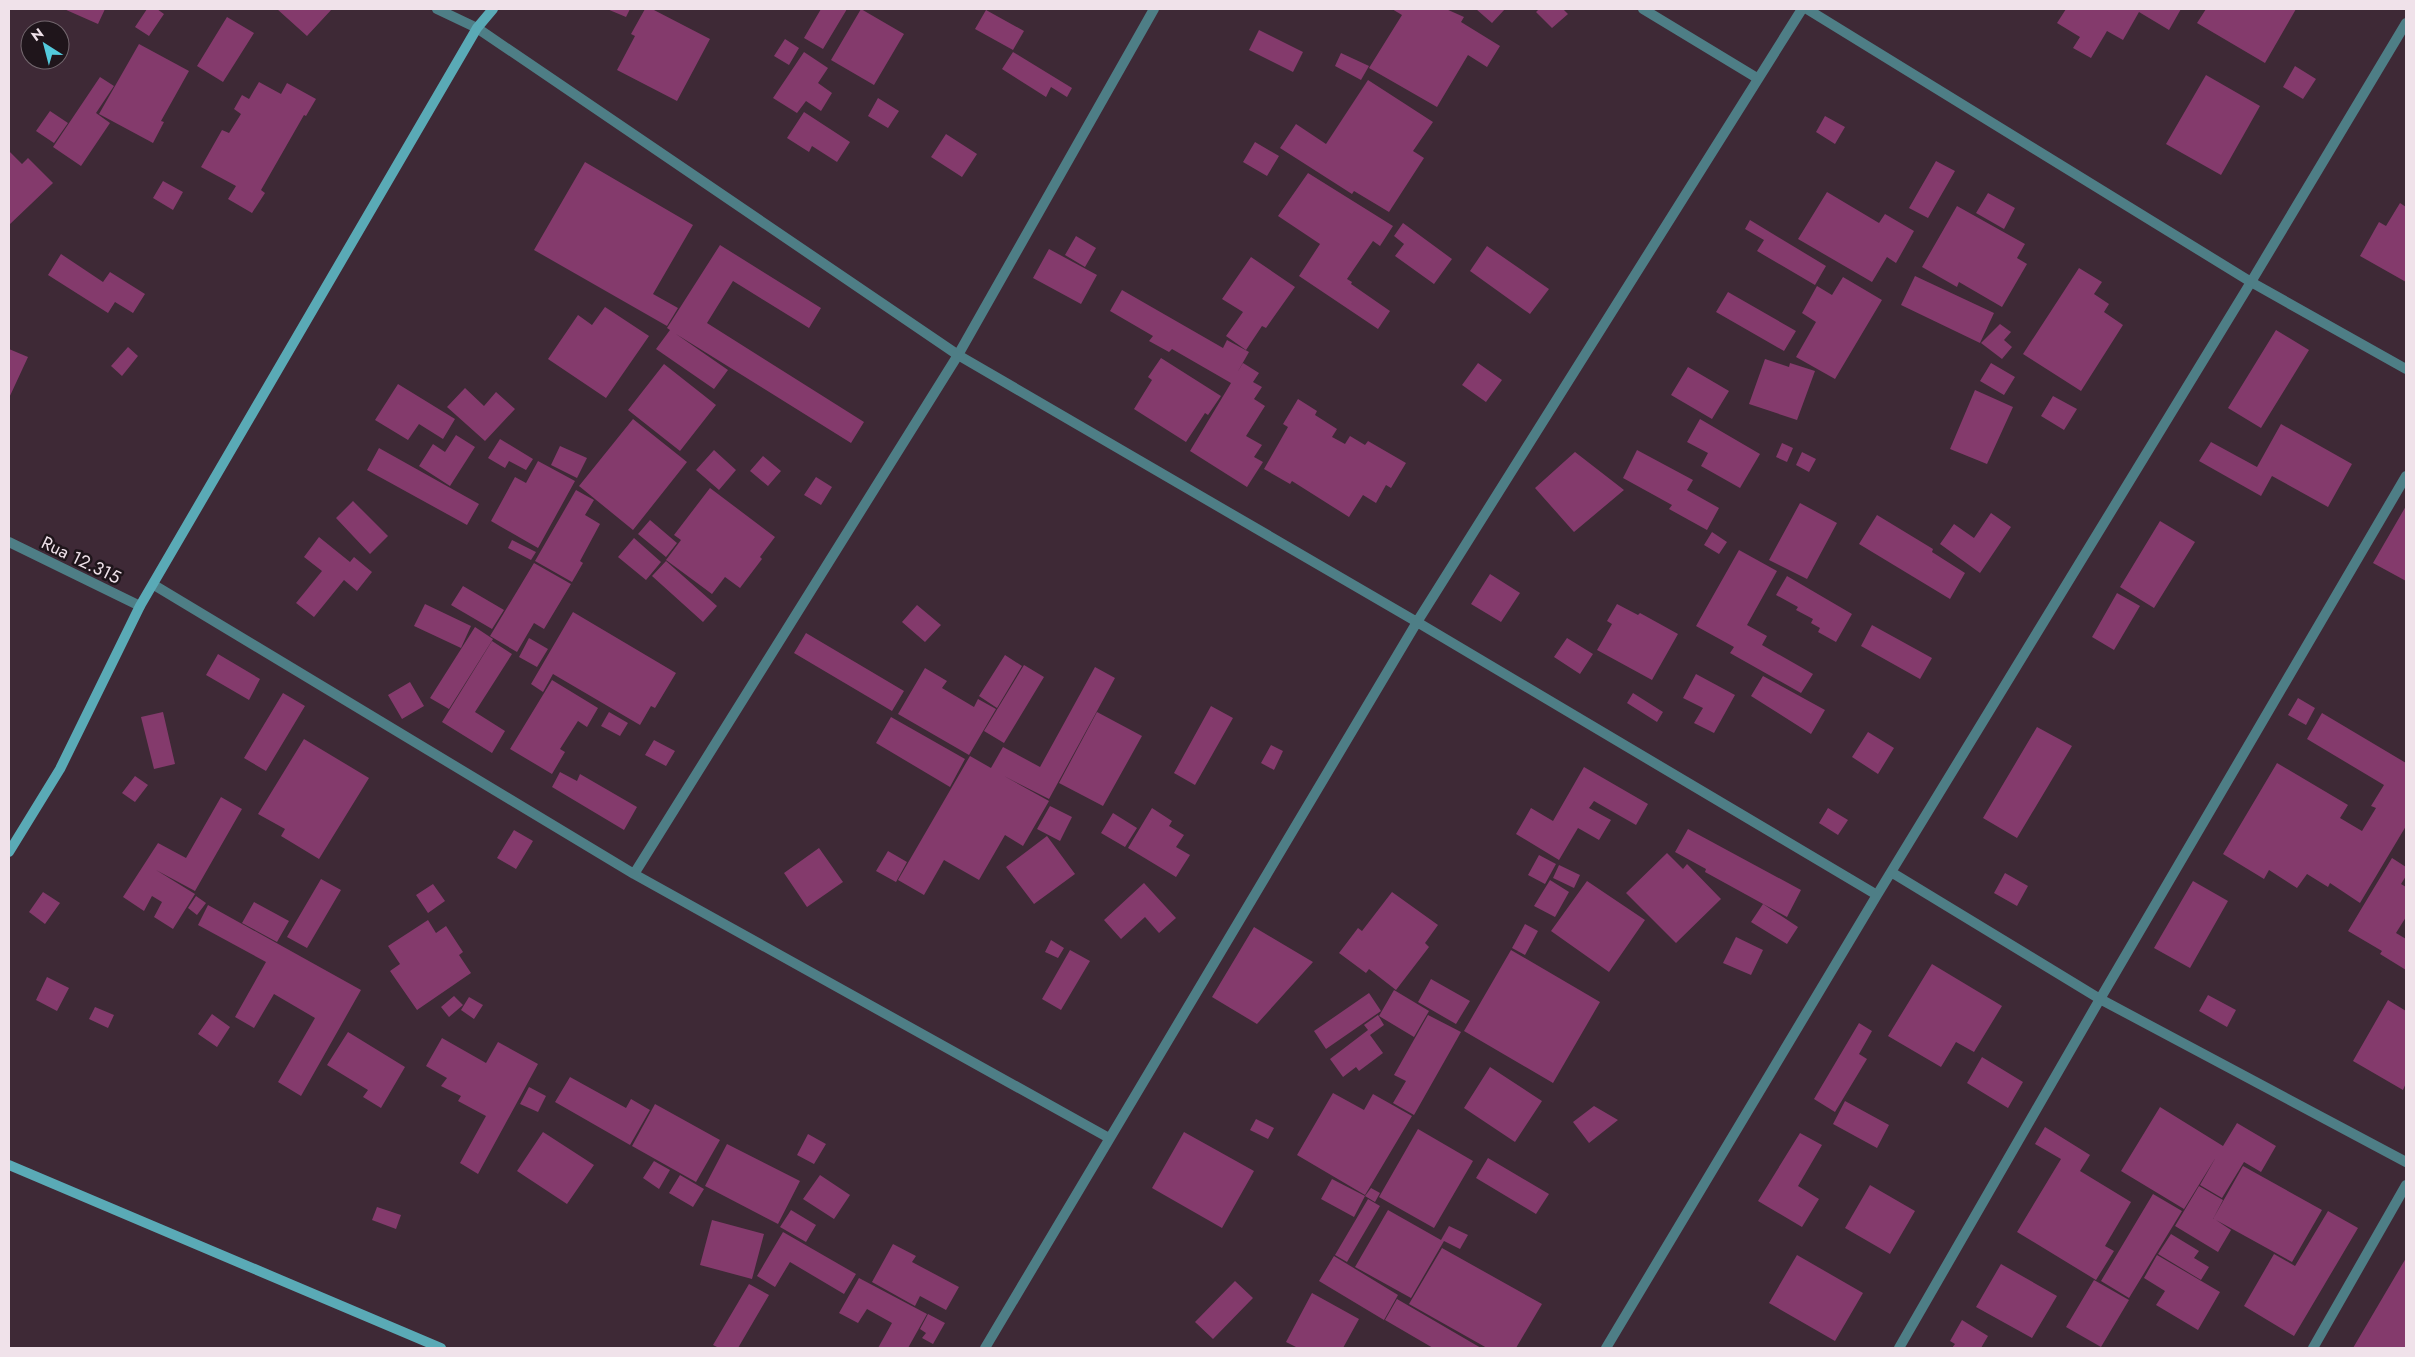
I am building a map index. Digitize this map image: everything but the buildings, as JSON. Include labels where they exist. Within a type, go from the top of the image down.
[{"type":"street","points":[[437,9],[477,28],[958,355],[1417,622],[1877,895]]},
{"type":"street","points":[[9,852],[60,768],[140,606],[154,585],[477,28],[493,9]]},
{"type":"street","points":[[634,874],[958,355],[1154,9]]},
{"type":"street","points":[[1643,9],[1757,78]]},
{"type":"street","points":[[985,1348],[1417,622],[1802,9]]},
{"type":"street","points":[[1806,9],[2251,282],[2406,369]]},
{"type":"street","points":[[1606,1348],[1877,895],[2251,282],[2406,23]]},
{"type":"street","points":[[1900,1348],[2100,999],[2406,476]]},
{"type":"street","name":"Rua 12.315","points":[[9,542],[140,606]]},
{"type":"street","points":[[154,585],[634,874],[1109,1138]]},
{"type":"street","points":[[1891,872],[2100,999],[2406,1162]]},
{"type":"street","points":[[9,1165],[441,1348]]},
{"type":"street","points":[[2313,1348],[2406,1185]]}]
